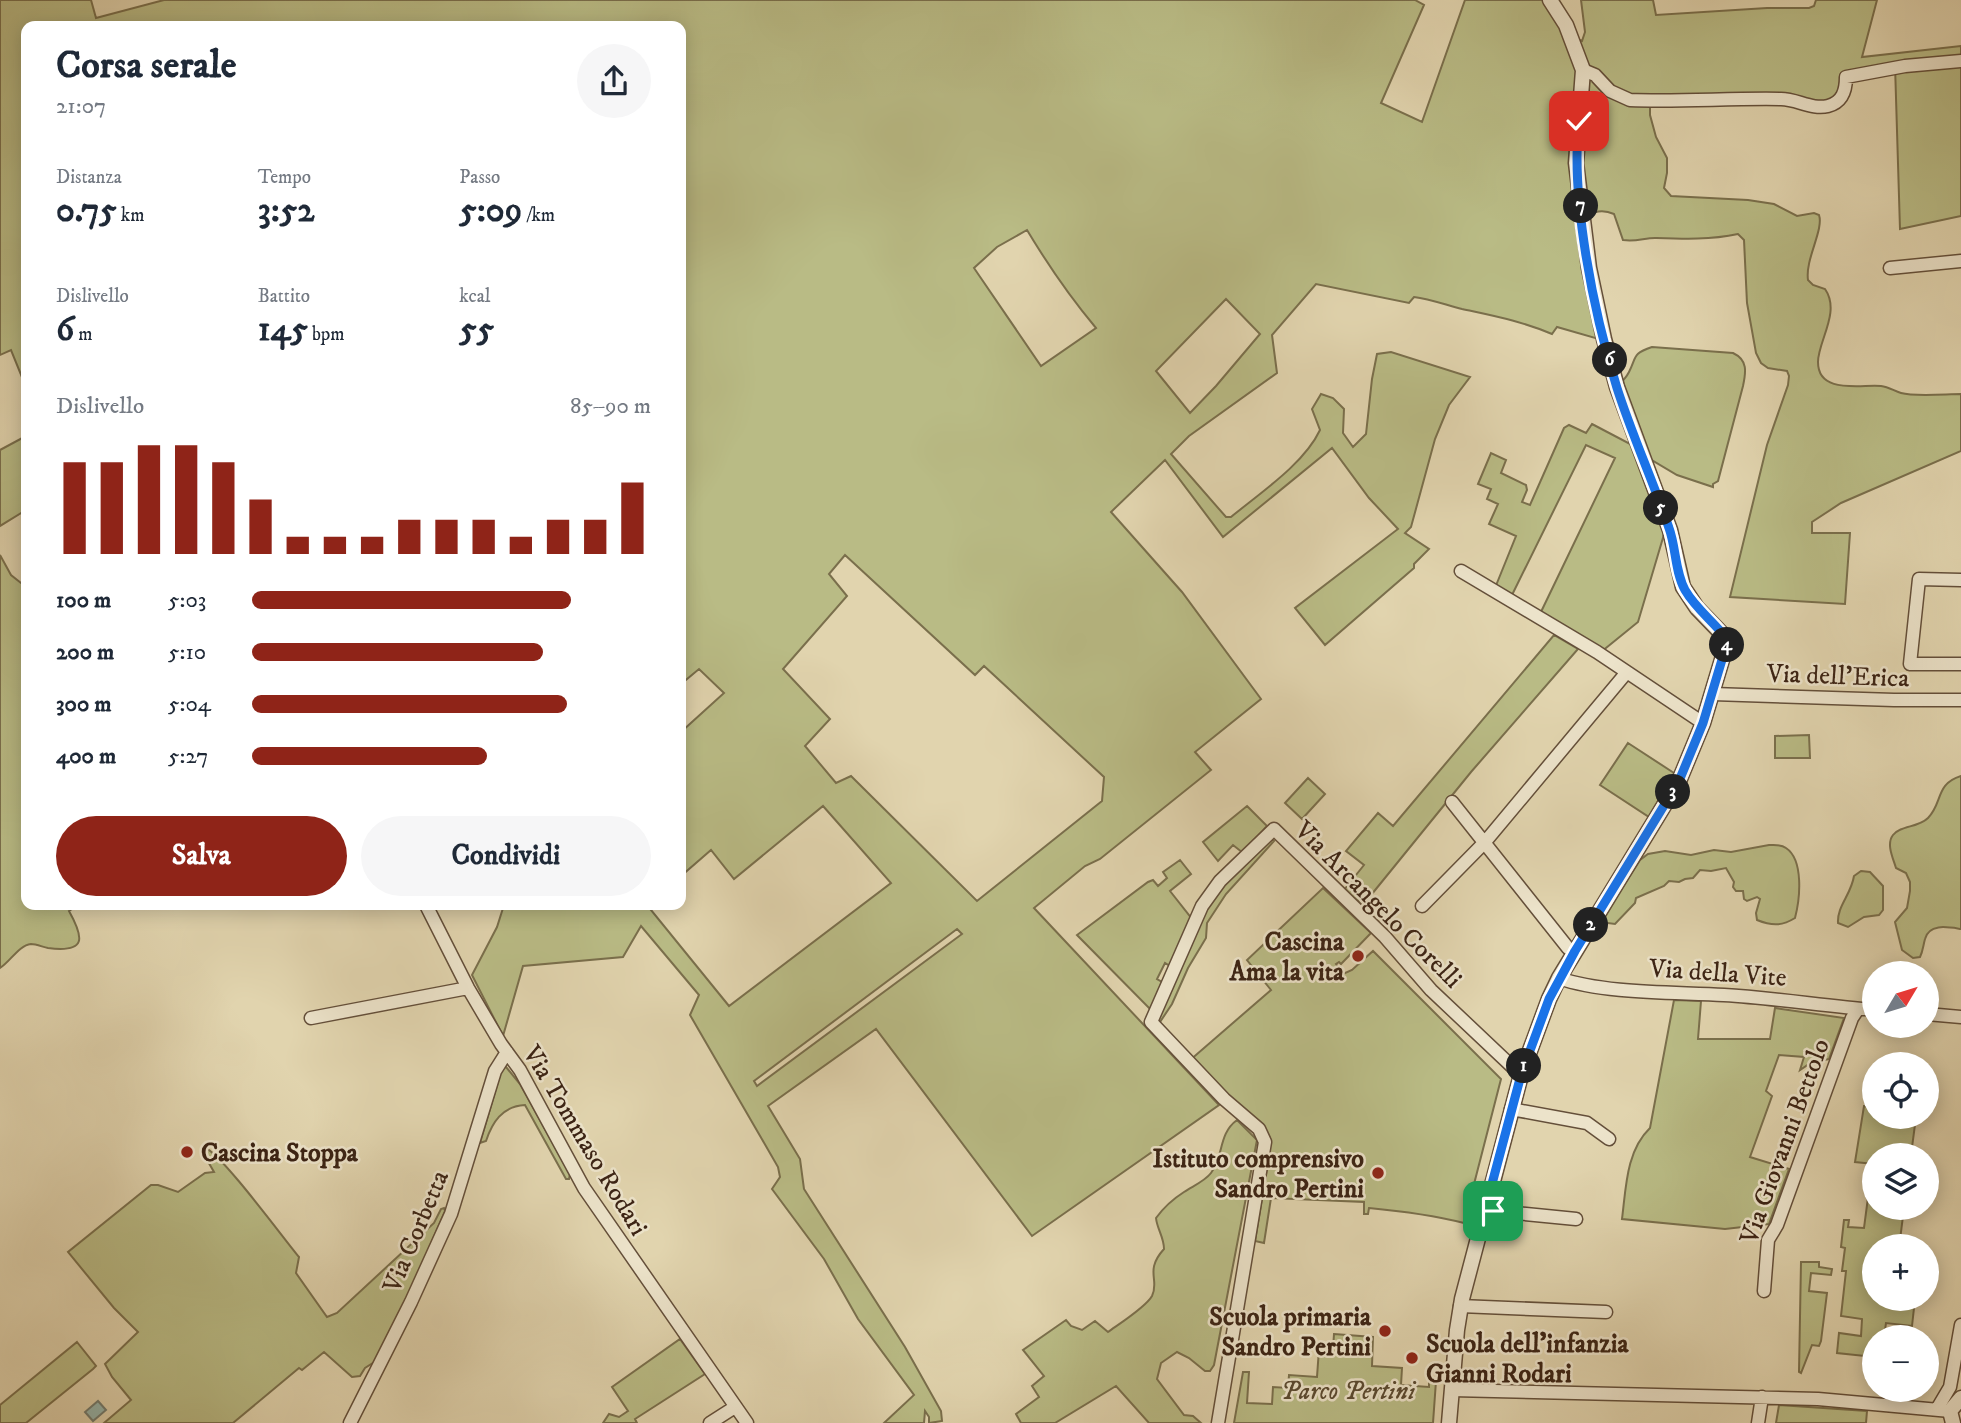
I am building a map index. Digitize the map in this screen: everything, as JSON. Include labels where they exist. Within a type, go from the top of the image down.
[{"type":"street","points":[[1449,1423],[1460,1306],[1521,1075],[1559,978],[1672,794],[1703,723],[1726,647],[1726,638],[1697,608],[1683,587],[1670,530],[1617,387],[1597,306],[1576,163],[1583,70],[1566,25],[1550,0]]},
{"type":"street","points":[[1583,70],[1595,75],[1610,91],[1629,100],[1785,99],[1820,107],[1830,106],[1840,99],[1845,89],[1846,77],[1905,66],[1961,61]]},
{"type":"street","points":[[1890,268],[1961,261]]},
{"type":"street","points":[[1461,570],[1627,672],[1703,723]]},
{"type":"street","points":[[1961,580],[1919,579],[1910,664],[1961,664]]},
{"type":"street","points":[[1422,905],[1485,842],[1627,672]]},
{"type":"street","name":"Via dell'Erica","points":[[1713,694],[1894,701],[1961,700]]},
{"type":"street","points":[[1452,802],[1569,948],[1575,951]]},
{"type":"street","name":"Via Arcangelo Corelli","points":[[1218,1423],[1265,1142],[1259,1129],[1224,1099],[1151,1023],[1202,906],[1220,881],[1273,830],[1385,937],[1439,998],[1521,1075]]},
{"type":"street","name":"Via Tommaso Rodari","points":[[429,910],[468,988],[520,1070],[584,1188],[747,1423]]},
{"type":"street","name":"Via della Vite","points":[[1559,978],[1584,985],[1784,999],[1862,1009]]},
{"type":"street","points":[[311,1018],[468,988]]},
{"type":"street","name":"Via Giovanni Bettolo","points":[[1764,1291],[1768,1240],[1777,1225],[1852,1018],[1858,1009]]},
{"type":"street","points":[[1939,1015],[1961,1017]]},
{"type":"street","name":"Via Corbetta","points":[[350,1423],[411,1302],[451,1214],[495,1071],[507,1052]]},
{"type":"street","points":[[1511,1109],[1587,1123],[1609,1139]]},
{"type":"street","points":[[1485,1210],[1576,1219]]},
{"type":"street","points":[[1460,1306],[1606,1312]]},
{"type":"street","points":[[1947,1414],[1961,1325]]},
{"type":"street","points":[[1452,1390],[1762,1397],[1947,1414]]},
{"type":"street","points":[[1758,1423],[1762,1397]]},
{"type":"street","points":[[1947,1414],[1961,1398]]},
{"type":"street","points":[[710,1423],[735,1407]]},
{"type":"green space","points":[[0,0],[91,0],[96,18],[164,0],[1415,0],[1424,5],[1381,103],[1422,122],[1465,0],[1543,0],[1564,30],[1582,41],[1585,32],[1581,0],[1653,0],[1656,15],[1809,8],[1814,6],[1816,0],[1877,0],[1862,57],[1961,46],[1961,216],[1900,229],[1895,65],[1843,85],[1830,103],[1650,99],[1650,115],[1656,137],[1667,158],[1664,188],[1671,196],[1748,200],[1774,204],[1797,216],[1814,213],[1819,215],[1819,229],[1809,263],[1808,280],[1825,289],[1831,307],[1818,362],[1825,379],[1842,386],[1884,387],[1907,394],[1961,394],[1961,451],[1841,503],[1812,522],[1812,533],[1850,533],[1845,604],[1730,597],[1767,445],[1789,376],[1787,371],[1768,368],[1761,363],[1756,353],[1747,303],[1744,240],[1738,234],[1707,238],[1623,240],[1614,214],[1603,211],[1575,220],[1598,335],[1595,338],[1557,327],[1552,334],[1518,322],[1420,298],[1414,297],[1409,303],[1316,284],[1272,335],[1277,373],[1189,436],[1171,454],[1226,517],[1231,517],[1280,477],[1313,443],[1320,430],[1312,409],[1321,394],[1333,398],[1344,409],[1343,433],[1353,447],[1366,434],[1377,354],[1391,352],[1470,377],[1449,405],[1435,439],[1411,527],[1405,533],[1429,549],[1414,564],[1414,568],[1325,645],[1295,608],[1398,529],[1369,498],[1332,448],[1223,537],[1165,460],[1111,512],[1182,592],[1261,699],[1195,752],[1211,770],[1034,908],[1219,1105],[1032,1236],[876,1029],[768,1106],[800,1159],[804,1189],[905,1347],[941,1411],[942,1421],[929,1423],[925,1411],[924,1423],[884,1423],[914,1395],[858,1319],[824,1259],[772,1189],[780,1177],[778,1167],[690,1015],[699,995],[641,926],[623,957],[523,966],[503,1036],[472,975],[497,927],[502,910],[651,910],[729,1006],[891,883],[823,806],[734,879],[711,850],[686,872],[686,727],[724,693],[699,669],[686,680],[686,21],[21,21],[21,375],[11,350],[0,355]],"holes":[[[1027,230],[1077,305],[1096,328],[1041,366],[974,268],[997,247]],[[1226,299],[1260,334],[1190,413],[1156,371]],[[845,555],[975,675],[984,666],[1104,777],[1102,801],[977,901],[851,776],[836,783],[805,746],[830,719],[783,669],[847,596],[829,574]],[[957,929],[962,934],[757,1086],[754,1081]]]},
{"type":"green space","points":[[1652,347],[1733,353],[1744,363],[1743,386],[1718,481],[1713,487],[1677,475],[1640,453],[1617,387],[1628,374],[1638,354]]},
{"type":"green space","points":[[1592,424],[1634,446],[1665,531],[1638,622],[1601,652],[1540,614],[1615,458],[1586,445],[1511,597],[1495,588],[1516,536],[1489,524],[1498,504],[1487,499],[1491,489],[1478,484],[1491,453],[1506,460],[1501,473],[1526,485],[1527,490],[1522,502],[1530,505],[1564,428],[1569,425],[1586,433]]},
{"type":"green space","points":[[21,439],[21,513],[0,526],[0,450]]},
{"type":"green space","points":[[0,555],[11,575],[21,583],[21,910],[70,910],[78,929],[79,942],[76,946],[61,949],[27,945],[0,968]]},
{"type":"green space","points":[[1554,635],[1578,649],[1471,772],[1363,905],[1344,890],[1364,865],[1346,851],[1378,813],[1393,826]]},
{"type":"green space","points":[[1809,735],[1810,758],[1775,758],[1775,736]]},
{"type":"green space","points":[[1628,743],[1674,773],[1649,817],[1600,785]]},
{"type":"green space","points":[[1961,776],[1961,929],[1940,927],[1930,930],[1920,957],[1913,958],[1902,950],[1895,922],[1907,908],[1910,882],[1906,873],[1896,868],[1891,839],[1896,832],[1928,818],[1943,789],[1953,779]]},
{"type":"green space","points":[[1308,778],[1325,794],[1302,819],[1285,803]]},
{"type":"green space","points":[[1247,806],[1267,826],[1243,853],[1233,845],[1218,861],[1203,842]]},
{"type":"green space","points":[[1268,839],[1274,841],[1226,894],[1207,923],[1206,938],[1188,968],[1172,1004],[1158,1025],[1157,1019],[1211,897]]},
{"type":"green space","points":[[1769,845],[1784,847],[1796,861],[1798,901],[1795,918],[1790,921],[1777,924],[1757,920],[1760,899],[1744,899],[1743,891],[1736,891],[1733,887],[1734,882],[1726,868],[1700,870],[1693,878],[1679,882],[1669,881],[1664,886],[1636,898],[1635,903],[1615,924],[1600,922],[1640,860],[1648,854],[1665,851],[1691,855],[1714,850],[1731,852]]},
{"type":"green space","points":[[1180,860],[1191,874],[1170,891],[1192,919],[1170,966],[1165,963],[1157,979],[1162,982],[1151,1010],[1077,935],[1148,882],[1153,880],[1158,886],[1167,878],[1163,872]]},
{"type":"green space","points":[[1861,871],[1870,872],[1883,886],[1883,910],[1879,915],[1864,917],[1848,927],[1838,923],[1838,917],[1854,876]]},
{"type":"green space","points":[[1323,888],[1371,933],[1341,964],[1336,964],[1343,974],[1352,970],[1373,951],[1501,1079],[1464,1223],[1369,1208],[1368,1214],[1364,1214],[1364,1202],[1271,1198],[1264,1243],[1255,1241],[1268,1162],[1259,1129],[1189,1061],[1271,990],[1247,960]]},
{"type":"green space","points":[[1674,1000],[1701,1001],[1698,1039],[1770,1039],[1775,1008],[1844,1018],[1829,1059],[1812,1062],[1800,1070],[1804,1057],[1779,1055],[1766,1091],[1772,1096],[1750,1157],[1789,1169],[1769,1224],[1725,1229],[1622,1219],[1632,1159],[1642,1137],[1650,1128]]},
{"type":"green space","points":[[506,1067],[520,1084],[570,1174],[569,1179],[566,1179],[525,1105],[504,1112],[491,1128],[486,1141],[480,1143],[502,1068]]},
{"type":"green space","points":[[1862,1118],[1862,1129],[1914,1129],[1913,1143],[1862,1143],[1862,1163],[1855,1162]]},
{"type":"green space","points":[[1237,1120],[1257,1140],[1214,1365],[1210,1371],[1205,1371],[1177,1352],[1161,1363],[1157,1379],[1184,1415],[1193,1416],[1201,1423],[1149,1423],[1116,1386],[1055,1423],[1021,1423],[1016,1414],[1039,1397],[1032,1386],[1044,1376],[1023,1350],[1066,1320],[1071,1326],[1082,1330],[1095,1321],[1108,1332],[1149,1300],[1154,1290],[1155,1263],[1164,1249],[1156,1218],[1172,1200],[1211,1173],[1224,1138]]},
{"type":"green space","points":[[205,1148],[224,1164],[299,1257],[296,1273],[327,1317],[337,1313],[434,1223],[441,1209],[444,1208],[445,1211],[376,1361],[365,1368],[360,1376],[352,1377],[324,1352],[302,1370],[299,1368],[233,1423],[104,1423],[131,1400],[105,1364],[138,1332],[114,1308],[68,1252],[151,1185],[178,1192],[205,1173],[214,1172],[203,1153]]},
{"type":"green space","points":[[1844,1220],[1849,1220],[1848,1227],[1864,1228],[1865,1220],[1902,1220],[1901,1234],[1862,1234],[1862,1311],[1914,1311],[1912,1325],[1862,1325],[1862,1356],[1837,1353],[1839,1333],[1861,1336],[1862,1319],[1841,1316],[1846,1271],[1842,1271],[1845,1248],[1841,1247]]},
{"type":"green space","points":[[1801,1262],[1819,1262],[1819,1267],[1832,1269],[1831,1275],[1811,1273],[1809,1291],[1827,1293],[1821,1341],[1819,1346],[1812,1345],[1801,1373],[1799,1372]]},
{"type":"green space","name":"Parco Pertini","points":[[1334,1334],[1373,1337],[1372,1366],[1402,1368],[1401,1385],[1429,1387],[1429,1381],[1436,1381],[1433,1423],[1234,1423],[1243,1372],[1249,1372],[1247,1403],[1272,1404],[1273,1387],[1288,1388],[1289,1375],[1317,1377],[1319,1349],[1333,1349]]},
{"type":"green space","points":[[680,1339],[705,1374],[635,1419],[637,1423],[603,1423],[609,1414],[619,1417],[628,1411],[612,1387]]},
{"type":"green space","points":[[77,1342],[96,1366],[26,1423],[0,1423],[0,1405]]},
{"type":"green space","points":[[1779,1405],[1867,1411],[1866,1423],[1776,1423]]},
{"type":"water","points":[[98,1401],[106,1410],[93,1421],[85,1412]]},
{"type":"place","name":"Cascina Ama la vita","points":[[1358,956]]},
{"type":"place","name":"Cascina Stoppa","points":[[187,1152]]},
{"type":"place","name":"Istituto comprensivo Sandro Pertini","points":[[1378,1173]]},
{"type":"place","name":"Scuola primaria Sandro Pertini","points":[[1385,1331]]},
{"type":"place","name":"Scuola dell’infanzia Gianni Rodari","points":[[1412,1358]]},
{"type":"route","points":[[1493,1211],[1485,1210],[1511,1109],[1549,999],[1575,951],[1679,781],[1703,723],[1727,643],[1722,632],[1697,608],[1683,587],[1670,530],[1617,387],[1594,294],[1584,231],[1576,163],[1579,121]]}]
